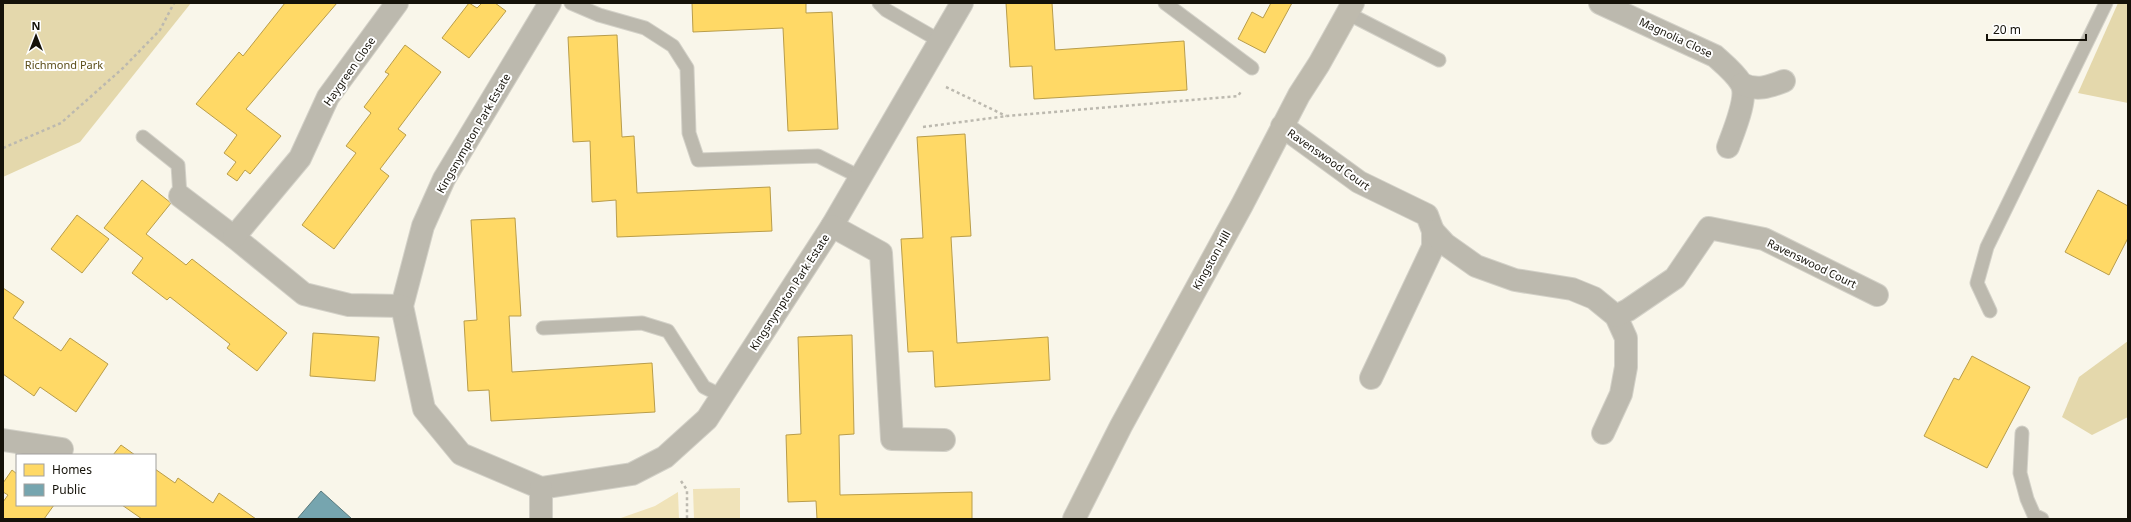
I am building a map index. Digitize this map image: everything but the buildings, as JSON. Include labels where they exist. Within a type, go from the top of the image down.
[{"type":"main road","name":"Kingston Hill","points":[[1074,519],[1121,426],[1242,205],[1282,126],[1350,8]]},
{"type":"street","name":"Haygreen Close","points":[[234,237],[300,158],[328,97],[397,3]]},
{"type":"street","name":"Kingsnympton Park Estate","points":[[550,3],[444,179],[423,226],[402,306],[424,409],[461,454],[541,488],[589,482],[632,474],[665,457],[707,419],[832,226],[962,3]]},
{"type":"street","name":"Magnolia Close","points":[[1600,3],[1715,56],[1742,84]]},
{"type":"street","points":[[1728,147],[1741,109],[1743,95],[1742,84],[1751,88],[1765,88],[1784,81]]},
{"type":"street","name":"Ravenswood Court","points":[[1282,126],[1359,182],[1427,215],[1433,231],[1445,244],[1476,266],[1515,280],[1572,289],[1594,298],[1616,316],[1626,338],[1626,367],[1621,394],[1603,433]]},
{"type":"street","points":[[180,196],[234,237],[304,294],[349,305],[402,306]]},
{"type":"street","points":[[832,226],[882,253],[892,439],[944,440]]},
{"type":"street","name":"Ravenswood Court","points":[[1616,316],[1628,310],[1675,278],[1709,228],[1764,240],[1877,295]]},
{"type":"street","points":[[1371,378],[1433,247],[1433,231]]},
{"type":"street","points":[[3,440],[62,448]]},
{"type":"street","points":[[541,488],[541,519]]},
{"type":"lane","points":[[571,3],[599,15],[646,28],[673,46],[687,68],[689,133],[698,160],[818,156],[860,178]]},
{"type":"lane","points":[[879,3],[886,10],[940,41]]},
{"type":"lane","points":[[1165,3],[1252,68]]},
{"type":"lane","points":[[1990,311],[1978,283],[1987,247],[2106,3]]},
{"type":"lane","points":[[1350,8],[1439,60]]},
{"type":"lane","points":[[143,137],[178,165],[180,196]]},
{"type":"lane","points":[[543,328],[642,323],[668,331],[704,386],[722,396]]},
{"type":"lane","points":[[2022,433],[2020,473],[2027,499],[2034,515],[2042,519]]},
{"type":"path","points":[[3,148],[61,123],[123,68],[160,30],[174,3]]},
{"type":"path","points":[[920,75],[1007,116]]},
{"type":"path","points":[[887,132],[1007,116],[1238,96],[1246,83]]},
{"type":"path","points":[[665,457],[687,490],[687,519]]},
{"type":"shaded area","points":[[740,488],[740,519],[694,519],[693,489]]},
{"type":"shaded area","points":[[678,492],[679,519],[618,519],[655,506]]},
{"type":"green space","name":"Richmond Park","points":[[3,3],[191,3],[80,142],[3,177]]},
{"type":"green space","points":[[2118,3],[2128,3],[2128,103],[2078,93]]},
{"type":"green space","points":[[2128,341],[2128,417],[2092,435],[2062,417],[2079,377]]}]
